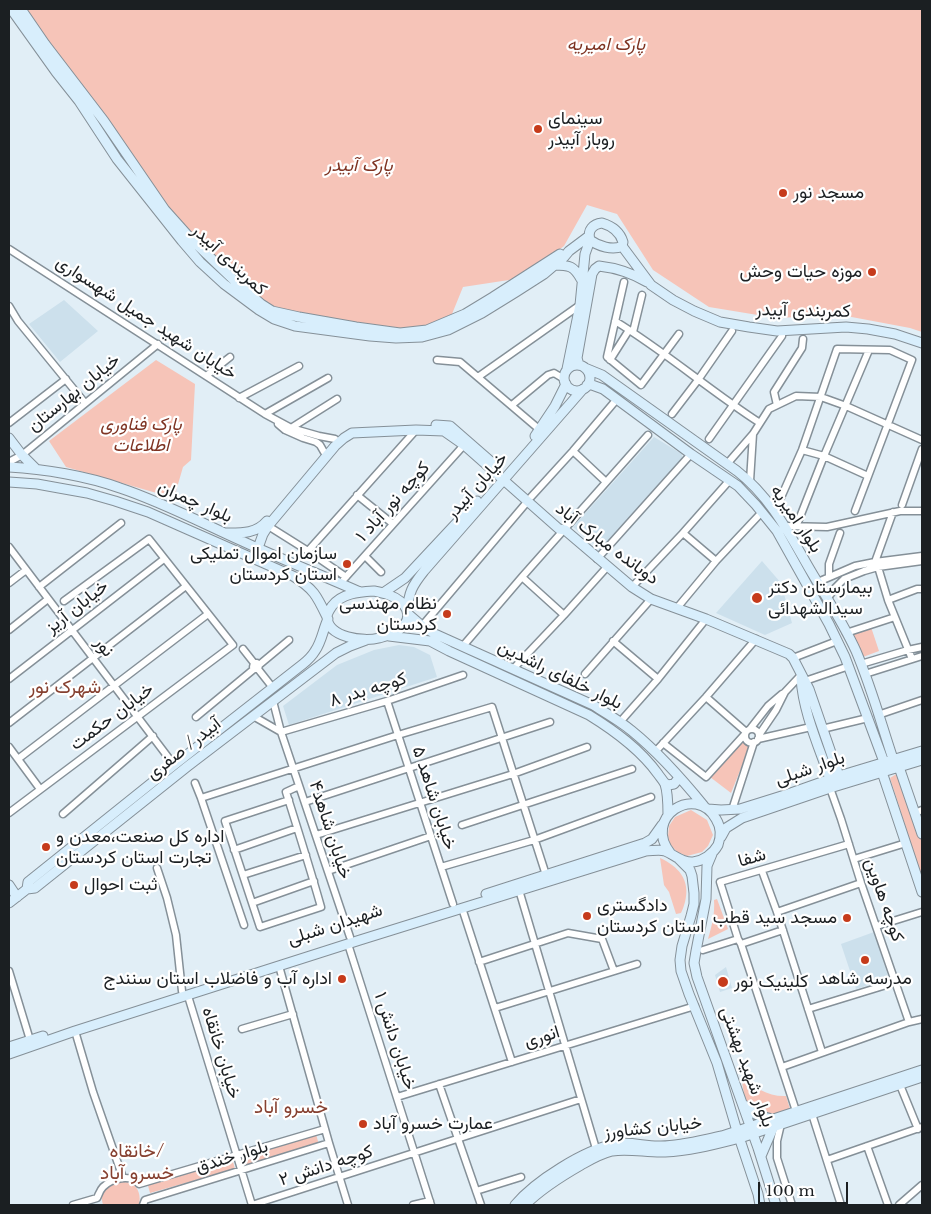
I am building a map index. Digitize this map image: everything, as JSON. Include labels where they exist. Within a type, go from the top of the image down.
[{"type":"main road","name":"کمربندی آبیدر","points":[[11,9],[79,101],[139,188],[182,241],[200,262],[224,284],[274,320],[295,326],[370,336],[422,337],[448,330],[482,313],[544,274],[564,258],[569,251],[589,238]]},
{"type":"main road","name":"کمربندی آبیدر","points":[[20,9],[104,121],[165,210],[191,239],[233,280],[272,311],[346,326],[391,332],[427,330],[464,314],[563,252],[569,251]]},
{"type":"main road","points":[[567,370],[574,365],[582,367],[587,371],[590,378],[585,387],[579,391],[571,390],[565,382],[564,375],[567,370],[580,306],[589,232],[591,228],[602,223],[618,232],[623,242],[622,246],[618,248],[610,248],[595,244],[589,238]]},
{"type":"main road","name":"کمربندی آبیدر","points":[[622,246],[651,285],[694,312],[720,322],[777,330],[846,327],[868,329],[896,334],[922,343]]},
{"type":"main road","points":[[555,265],[571,267],[577,271],[582,279]]},
{"type":"main road","points":[[582,367],[578,358],[594,269],[599,266],[622,270],[633,274],[651,285]]},
{"type":"main road","name":"بلوار امیریه","points":[[582,367],[602,375],[750,481],[775,511],[781,529],[849,666],[868,718],[888,761]]},
{"type":"main road","name":"خیابان آبیدر","points":[[407,612],[409,596],[414,584],[540,430],[565,382]]},
{"type":"main road","name":"بلوار امیریه","points":[[585,387],[592,385],[603,389],[617,399],[746,493],[762,512],[781,529],[818,582],[839,618],[861,664],[878,715],[888,761]]},
{"type":"main road","name":"خیابان آبیدر","points":[[383,593],[405,578],[585,387]]},
{"type":"main road","points":[[258,548],[266,525],[324,452],[335,439],[356,427],[450,426],[503,476]]},
{"type":"main road","points":[[225,533],[244,534],[266,525],[335,446],[352,433],[416,430],[444,431],[503,476]]},
{"type":"main road","points":[[9,438],[36,469]]},
{"type":"main road","name":"بلوار چمران","points":[[9,467],[36,469],[119,487],[153,500],[360,592]]},
{"type":"main road","name":"دوبانده مبارک آباد","points":[[503,476],[559,529],[565,530],[597,559],[650,599],[756,639],[789,654],[793,658]]},
{"type":"main road","name":"بلوار چمران","points":[[9,482],[37,484],[87,493],[148,512],[293,576],[313,591],[328,618]]},
{"type":"main road","points":[[308,586],[313,586],[317,582],[317,576],[313,572]]},
{"type":"main road","points":[[360,592],[383,593],[398,599],[405,606],[407,612],[406,623],[399,630],[389,636],[362,640],[348,637],[338,632],[331,625],[328,618],[330,608],[337,601],[347,595],[360,592]]},
{"type":"main road","name":"بلوار خلفای راشدین","points":[[407,612],[449,651],[589,715],[608,727],[637,750],[665,783]]},
{"type":"main road","name":"آبیدر/ صفری","points":[[27,889],[28,882],[312,656],[320,642],[328,618]]},
{"type":"main road","points":[[829,624],[839,618]]},
{"type":"main road","name":"بلوار خلفای راشدین","points":[[389,636],[433,637],[463,646],[593,705],[638,736],[678,776],[706,808]]},
{"type":"main road","name":"آبیدر/ صفری","points":[[9,904],[27,889],[35,888],[273,700],[336,653],[366,640]]},
{"type":"main road","points":[[793,658],[809,689],[822,729],[833,781]]},
{"type":"main road","points":[[803,678],[802,688],[812,727],[833,781]]},
{"type":"main road","name":"بلوار شبلی","points":[[720,839],[726,828],[742,818],[833,781],[922,751]]},
{"type":"main road","name":"بلوار شبلی","points":[[706,808],[732,810],[833,781],[882,772],[922,760]]},
{"type":"main road","points":[[899,767],[919,812],[922,834]]},
{"type":"main road","points":[[882,772],[922,892]]},
{"type":"main road","points":[[665,783],[671,786],[677,782],[678,776]]},
{"type":"main road","points":[[665,783],[667,797],[666,819],[662,831],[666,848],[675,857],[694,862],[702,860],[714,851],[720,839],[720,831],[714,815],[706,808],[696,804],[688,804],[674,810],[666,819]]},
{"type":"main road","name":"شهیدان شبلی","points":[[457,906],[519,890],[631,851],[652,839],[666,819]]},
{"type":"main road","name":"شهیدان شبلی","points":[[9,1054],[185,993],[457,906],[546,875],[631,851],[663,850],[675,857]]},
{"type":"main road","name":"بلوار شهید بهشتی","points":[[714,851],[707,866],[705,907],[694,963],[697,977],[743,1104],[776,1205]]},
{"type":"main road","name":"بلوار شهید بهشتی","points":[[675,857],[690,870],[694,886],[694,904],[682,946],[681,971],[717,1063],[760,1205]]},
{"type":"main road","points":[[694,886],[703,880],[707,886]]},
{"type":"main road","points":[[9,885],[17,898]]},
{"type":"main road","name":"شهیدان شبلی","points":[[9,1047],[279,966],[349,940]]},
{"type":"main road","name":"خیابان کشاورز","points":[[775,1124],[796,1111],[919,1075]]},
{"type":"main road","name":"خیابان کشاورز","points":[[514,1205],[530,1189],[558,1170],[617,1144],[663,1146],[739,1135],[812,1114],[900,1085],[919,1075]]},
{"type":"main road","points":[[743,1104],[749,1112],[775,1124],[761,1156]]},
{"type":"main road","name":"خیابان کشاورز","points":[[525,1205],[546,1186],[597,1153]]},
{"type":"street","name":"خیابان شهید جمیل شهسواری","points":[[9,249],[265,414],[291,428],[335,439]]},
{"type":"street","points":[[624,282],[607,357],[610,360],[641,384],[680,334]]},
{"type":"street","points":[[610,360],[631,331],[642,295]]},
{"type":"street","points":[[9,306],[18,321],[85,403]]},
{"type":"street","points":[[478,377],[580,306]]},
{"type":"street","points":[[615,321],[760,423]]},
{"type":"street","points":[[672,414],[732,332]]},
{"type":"street","points":[[709,439],[782,336]]},
{"type":"street","points":[[777,405],[774,392],[802,348],[802,339]]},
{"type":"street","name":"خیابان بهارستان","points":[[9,462],[22,455],[158,344]]},
{"type":"street","points":[[775,511],[802,450],[837,350],[890,350],[912,360],[855,511]]},
{"type":"street","points":[[798,522],[868,350]]},
{"type":"street","points":[[206,376],[230,357]]},
{"type":"street","points":[[437,360],[460,362],[540,430]]},
{"type":"street","points":[[239,398],[299,366]]},
{"type":"street","points":[[512,405],[548,375],[554,373],[565,382]]},
{"type":"street","points":[[265,414],[328,378]]},
{"type":"street","points":[[9,424],[66,379]]},
{"type":"street","points":[[727,464],[753,434],[769,409],[796,396],[821,397],[846,406],[922,440]]},
{"type":"street","points":[[291,428],[337,399]]},
{"type":"street","points":[[422,626],[617,399]]},
{"type":"street","name":"خیابان شهید جمیل شهسواری","points":[[265,414],[285,430],[316,442],[324,452]]},
{"type":"street","points":[[266,525],[308,551],[416,430]]},
{"type":"street","points":[[750,481],[753,434]]},
{"type":"street","points":[[463,646],[648,435]]},
{"type":"street","name":"کوچه نور آباد ۱","points":[[308,551],[345,578],[464,445]]},
{"type":"street","points":[[902,505],[922,449]]},
{"type":"street","points":[[802,450],[824,456],[868,476]]},
{"type":"street","points":[[572,451],[606,482]]},
{"type":"street","points":[[597,559],[691,454]]},
{"type":"street","points":[[632,587],[729,481]]},
{"type":"street","points":[[357,495],[393,524]]},
{"type":"street","points":[[781,529],[828,527],[893,512],[922,511]]},
{"type":"street","points":[[677,608],[762,512]]},
{"type":"street","points":[[893,512],[876,564],[888,600],[912,659]]},
{"type":"street","points":[[39,587],[121,524]]},
{"type":"street","points":[[683,533],[716,562]]},
{"type":"street","points":[[829,577],[829,564],[840,533]]},
{"type":"street","points":[[18,759],[208,614],[149,539],[64,601]]},
{"type":"street","name":"نور","points":[[9,547],[174,765]]},
{"type":"street","points":[[365,556],[381,572]]},
{"type":"street","points":[[827,599],[844,579],[876,564],[922,556]]},
{"type":"street","name":"خیابان آریز","points":[[9,679],[164,559]]},
{"type":"street","points":[[818,582],[855,566],[922,561]]},
{"type":"street","points":[[513,669],[607,567]]},
{"type":"street","points":[[9,583],[26,570]]},
{"type":"street","points":[[522,577],[564,615]]},
{"type":"street","points":[[9,723],[186,586]]},
{"type":"street","points":[[888,600],[917,589],[922,589]]},
{"type":"street","points":[[9,630],[48,599]]},
{"type":"street","points":[[584,674],[650,599]]},
{"type":"street","name":"خیابان حکمت","points":[[9,813],[233,645],[208,614]]},
{"type":"street","points":[[846,633],[895,617]]},
{"type":"street","points":[[620,722],[658,679],[706,619]]},
{"type":"street","points":[[655,752],[756,639]]},
{"type":"street","points":[[196,717],[289,640]]},
{"type":"street","points":[[614,641],[658,679]]},
{"type":"street","points":[[793,658],[837,641]]},
{"type":"street","points":[[861,664],[908,650],[922,648]]},
{"type":"street","points":[[242,649],[273,688]]},
{"type":"street","points":[[865,674],[922,656]]},
{"type":"street","points":[[663,743],[706,777],[768,706],[803,678],[849,666]]},
{"type":"street","name":"کوچه بدر ۸","points":[[281,732],[387,701],[463,675]]},
{"type":"street","points":[[732,810],[757,739],[785,692]]},
{"type":"street","points":[[706,697],[747,732],[757,731],[757,739]]},
{"type":"street","name":"خیابان شاهد۴","points":[[273,700],[281,732],[349,940]]},
{"type":"street","points":[[878,715],[922,700]]},
{"type":"street","name":"خیابان شاهد ۵","points":[[387,701],[441,867],[479,962],[512,1062]]},
{"type":"street","points":[[202,798],[492,707],[546,875]]},
{"type":"street","points":[[253,716],[281,732]]},
{"type":"street","points":[[822,729],[868,718]]},
{"type":"street","points":[[305,802],[550,722]]},
{"type":"street","points":[[747,732],[746,740],[750,742],[812,727]]},
{"type":"street","points":[[63,814],[152,736]]},
{"type":"street","points":[[9,747],[40,789]]},
{"type":"street","points":[[316,835],[514,774],[587,747]]},
{"type":"street","points":[[462,826],[632,769]]},
{"type":"street","name":"کوچه هاوین","points":[[833,781],[861,884],[909,1022]]},
{"type":"street","points":[[195,783],[202,798],[244,925]]},
{"type":"street","points":[[289,800],[225,821],[260,927],[321,907],[314,881],[289,800],[286,792],[299,786]]},
{"type":"street","points":[[441,867],[534,840],[651,797]]},
{"type":"street","points":[[234,850],[297,828]]},
{"type":"street","points":[[328,871],[431,836]]},
{"type":"street","points":[[854,859],[906,843]]},
{"type":"street","name":"شفا","points":[[739,941],[720,882],[849,844]]},
{"type":"street","points":[[243,875],[306,855]]},
{"type":"street","name":"خیابان خانقاه","points":[[156,868],[167,898],[176,935],[185,993],[252,1205]]},
{"type":"street","points":[[762,870],[822,1052]]},
{"type":"street","points":[[252,904],[314,881]]},
{"type":"street","points":[[777,912],[861,884]]},
{"type":"street","points":[[519,890],[597,1153]]},
{"type":"street","points":[[877,926],[922,912]]},
{"type":"street","points":[[702,950],[782,930]]},
{"type":"street","points":[[479,962],[568,932],[602,939],[614,971]]},
{"type":"street","name":"خیابان دانش ۱","points":[[349,940],[431,1203]]},
{"type":"street","points":[[739,941],[796,1111]]},
{"type":"street","points":[[495,1008],[637,964]]},
{"type":"street","points":[[279,966],[348,1205]]},
{"type":"street","points":[[9,971],[30,1040]]},
{"type":"street","points":[[808,1009],[896,982]]},
{"type":"street","name":"انوری","points":[[397,1097],[695,1006]]},
{"type":"street","points":[[242,1029],[292,1014]]},
{"type":"street","points":[[782,1067],[922,1019]]},
{"type":"street","points":[[73,1205],[97,1198],[104,1186],[124,1178],[93,1092],[75,1031]]},
{"type":"street","points":[[439,1084],[481,1205]]},
{"type":"street","points":[[827,1160],[920,1128],[900,1085]]},
{"type":"street","name":"کوچه دانش ۲","points":[[252,1205],[581,1099]]},
{"type":"street","points":[[812,1114],[841,1205]]},
{"type":"street","points":[[775,1124],[777,1158],[792,1205]]},
{"type":"street","name":"بلوار خندق","points":[[124,1178],[136,1180],[139,1184],[325,1129]]},
{"type":"street","name":"بلوار خندق","points":[[144,1203],[329,1143]]},
{"type":"street","points":[[867,1146],[888,1205]]},
{"type":"street","points":[[476,1191],[521,1177]]},
{"type":"street","points":[[899,1205],[922,1185]]},
{"type":"street","points":[[413,1205],[431,1203]]},
{"type":"shaded area","points":[[64,300],[98,331],[60,362],[29,324]]},
{"type":"shaded area","points":[[654,437],[682,454],[682,458],[601,550],[573,527]]},
{"type":"shaded area","name":"بیمارستان دکتر سیدالشهدائی","points":[[762,561],[781,583],[792,623],[765,635],[716,613]]},
{"type":"shaded area","points":[[399,645],[414,647],[430,655],[437,677],[289,725],[283,706],[337,665],[374,650]]},
{"type":"shaded area","name":"مدرسه شاهد","points":[[874,932],[888,976],[887,979],[856,989],[841,944]]},
{"type":"shaded area","name":"کلینیک نور","points":[[726,967],[732,988],[720,992],[715,975]]},
{"type":"green space","name":"پارک آبیدر","points":[[20,9],[922,9],[922,332],[841,315],[776,318],[709,307],[653,270],[617,214],[587,205],[564,246],[522,278],[463,287],[452,314],[412,332],[272,309],[161,203],[133,155],[107,119]]},
{"type":"green space","name":"پارک فناوری اطلاعات","points":[[156,360],[195,384],[191,460],[183,467],[174,498],[66,467],[49,441]]},
{"type":"green space","points":[[871,627],[879,651],[863,657],[853,634]]},
{"type":"green space","points":[[743,740],[750,746],[731,793],[710,777]]},
{"type":"green space","points":[[898,773],[922,838],[922,878],[890,778]]},
{"type":"green space","points":[[691,810],[707,820],[713,835],[708,846],[702,852],[687,856],[677,852],[670,844],[668,836],[669,826],[675,817]]},
{"type":"green space","points":[[660,858],[672,865],[684,881],[686,894],[681,913],[676,914],[669,892],[664,885]]},
{"type":"green space","points":[[717,899],[728,929],[708,939],[713,920],[714,900]]},
{"type":"green space","points":[[741,1076],[751,1084],[773,1095],[786,1096],[790,1109],[773,1115],[745,1100]]},
{"type":"green space","points":[[316,1134],[319,1145],[244,1167],[241,1156]]},
{"type":"green space","points":[[232,1158],[235,1169],[150,1193],[147,1182]]},
{"type":"green space","points":[[121,1182],[133,1184],[137,1189],[140,1199],[139,1205],[103,1205],[103,1191],[111,1185]]},
{"type":"place","name":"سینمای روباز آبیدر","points":[[538,129]]},
{"type":"place","name":"مسجد نور","points":[[783,193]]},
{"type":"place","name":"موزه حیات وحش","points":[[872,272]]},
{"type":"place","name":"سازمان اموال تملیکی استان کردستان","points":[[347,564]]},
{"type":"place","name":"بیمارستان دکتر سیدالشهدائی","points":[[757,598]]},
{"type":"place","name":"نظام مهندسی کردستان","points":[[447,614]]},
{"type":"place","name":"اداره کل صنعت،معدن و تجارت استان کردستان","points":[[46,847]]},
{"type":"place","name":"ثبت احوال","points":[[74,885]]},
{"type":"place","name":"دادگستری استان کردستان","points":[[587,916]]},
{"type":"place","name":"مسجد سید قطب","points":[[847,918]]},
{"type":"place","name":"مدرسه شاهد","points":[[865,960]]},
{"type":"place","name":"اداره آب و فاضلاب استان سنندج","points":[[342,979]]},
{"type":"place","name":"کلینیک نور","points":[[723,982]]},
{"type":"place","name":"عمارت خسرو آباد","points":[[363,1124]]},
{"type":"district","name":"شهرک نور","points":[[65,688]]},
{"type":"district","name":"خسرو آباد","points":[[291,1108]]},
{"type":"district","name":"خانقاه/ خسرو آباد","points":[[137,1163]]},
{"type":"park label","name":"پارک امیریه","points":[[606,45]]}]
